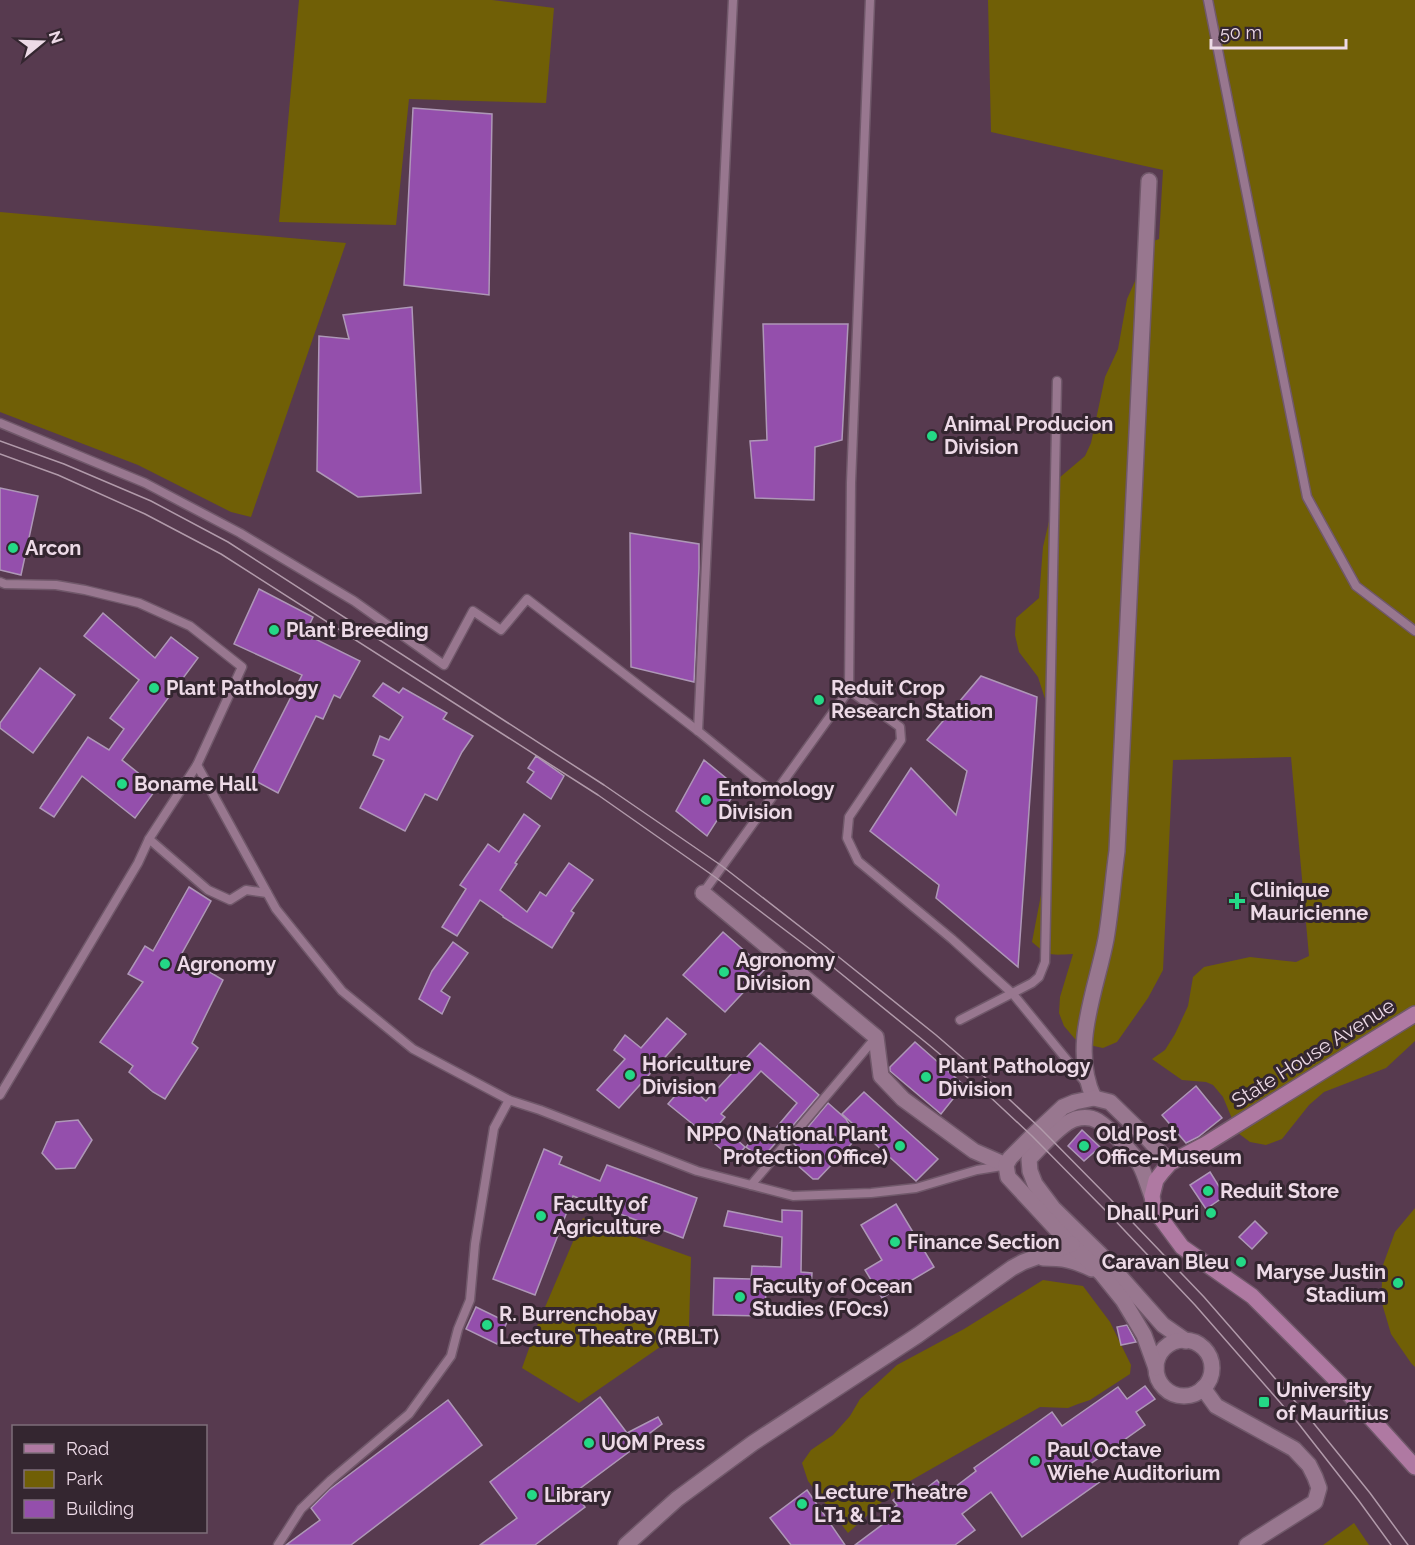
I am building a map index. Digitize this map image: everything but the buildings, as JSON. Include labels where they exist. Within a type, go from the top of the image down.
[{"type":"street","points":[[1149,181],[1117,851],[1106,938],[1088,1016],[1083,1052],[1091,1091],[1110,1102],[1170,1163],[1156,1180],[1152,1196]]},
{"type":"street","points":[[703,893],[876,1037],[881,1076],[903,1099],[974,1150],[1006,1165]]},
{"type":"street","name":"State House Avenue","points":[[1170,1163],[1204,1145],[1415,1014]]},
{"type":"street","points":[[1091,1091],[1063,1107],[1010,1158],[1006,1165],[1008,1177],[1102,1274],[1123,1300],[1144,1335],[1156,1368]]},
{"type":"street","points":[[1186,1341],[1163,1325],[1100,1254],[1053,1208],[1035,1184],[1030,1171],[1029,1159],[1060,1128],[1073,1119],[1091,1118],[1116,1137],[1140,1164],[1152,1196],[1154,1209],[1182,1247],[1252,1296],[1341,1384],[1415,1467]]},
{"type":"street","points":[[626,1545],[677,1499],[753,1443],[918,1335],[1012,1268],[1072,1244]]},
{"type":"street","points":[[1034,1258],[1060,1258],[1074,1261],[1102,1274]]},
{"type":"street","points":[[1191,1341],[1206,1352],[1212,1369],[1210,1378],[1203,1389],[1190,1396],[1180,1396],[1164,1388],[1158,1380],[1156,1368],[1156,1362],[1165,1347],[1173,1342],[1191,1341]]},
{"type":"street","points":[[1203,1389],[1216,1406],[1294,1449],[1309,1465],[1316,1477],[1319,1488],[1315,1502],[1247,1545]]},
{"type":"lane","points":[[698,731],[733,0]]},
{"type":"lane","points":[[703,893],[849,690],[851,483],[870,0]]},
{"type":"lane","points":[[1208,0],[1307,497],[1356,586],[1415,631]]},
{"type":"lane","points":[[960,1020],[1012,994],[1039,977],[1045,962],[1057,381]]},
{"type":"lane","points":[[0,423],[145,483],[240,533],[354,601],[444,665],[473,611],[501,630],[527,599],[776,794]]},
{"type":"lane","points":[[0,582],[56,585],[139,603],[190,626],[242,667],[197,765],[149,839],[138,863],[0,1095]]},
{"type":"lane","points":[[849,690],[900,727],[901,740],[849,817],[847,838],[858,861],[952,939],[1012,994],[1091,1091]]},
{"type":"lane","points":[[197,765],[276,909],[342,991],[413,1049],[509,1100],[697,1172],[793,1196],[871,1193],[916,1188],[977,1170],[1006,1165]]},
{"type":"lane","points":[[149,839],[208,890],[230,900],[246,890],[267,893]]},
{"type":"lane","points":[[751,1185],[876,1037]]},
{"type":"lane","points":[[278,1545],[301,1509],[331,1480],[409,1414],[451,1356],[458,1329],[470,1300],[475,1244],[494,1128],[509,1100]]},
{"type":"green space","points":[[299,0],[492,0],[554,8],[546,103],[409,99],[396,225],[279,222]]},
{"type":"green space","points":[[988,0],[1415,0],[1415,1041],[1386,1068],[1324,1092],[1309,1105],[1282,1139],[1266,1145],[1250,1142],[1238,1133],[1223,1097],[1213,1085],[1206,1082],[1182,1080],[1152,1059],[1165,1050],[1175,1034],[1188,1006],[1193,977],[1204,967],[1250,957],[1296,962],[1309,956],[1291,757],[1173,760],[1163,970],[1148,998],[1117,1042],[1103,1048],[1075,1039],[1064,1026],[1059,1013],[1060,997],[1073,954],[1051,954],[1032,942],[1044,879],[1047,705],[1038,677],[1019,652],[1015,635],[1016,618],[1039,598],[1043,547],[1059,478],[1085,456],[1091,443],[1105,377],[1118,349],[1127,299],[1151,242],[1159,239],[1163,170],[991,132]]},
{"type":"green space","points":[[0,212],[346,243],[251,517],[231,512],[138,465],[0,412]]},
{"type":"green space","name":"Maryse Justin Stadium","points":[[1415,1208],[1415,1367],[1391,1334],[1381,1300],[1383,1265],[1395,1232]]},
{"type":"green space","points":[[583,1218],[691,1257],[689,1327],[579,1403],[522,1368],[537,1326]]},
{"type":"green space","points":[[1043,1280],[1083,1286],[1110,1322],[1131,1365],[1130,1374],[1090,1400],[1068,1408],[1040,1407],[896,1489],[848,1533],[808,1481],[802,1463],[811,1450],[833,1435],[850,1416],[860,1399],[897,1365],[964,1329]]},
{"type":"green space","points":[[1354,1523],[1369,1545],[1323,1545]]},
{"type":"tram line","points":[[0,441],[64,464],[151,501],[228,542],[604,785],[722,866],[825,946],[936,1035],[995,1086],[1116,1205],[1204,1297],[1307,1415],[1370,1493],[1408,1545]]},
{"type":"tram line","points":[[0,454],[58,475],[145,514],[221,554],[598,795],[715,877],[818,955],[988,1095],[1107,1212],[1195,1305],[1298,1423],[1391,1545]]},
{"type":"place","name":"Animal Producion Division","points":[[932,436]]},
{"type":"place","name":"Arcon","points":[[13,548]]},
{"type":"place","name":"Plant Breeding","points":[[274,630]]},
{"type":"place","name":"Plant Pathology","points":[[154,688]]},
{"type":"place","name":"Reduit Crop Research Station","points":[[819,700]]},
{"type":"place","name":"Boname Hall","points":[[122,784]]},
{"type":"place","name":"Entomology Division","points":[[706,800]]},
{"type":"place","name":"Clinique Mauricienne","points":[[1237,901]]},
{"type":"place","name":"Agronomy","points":[[165,964]]},
{"type":"place","name":"Agronomy Division","points":[[724,972]]},
{"type":"place","name":"Horiculture Division","points":[[630,1075]]},
{"type":"place","name":"Plant Pathology Division","points":[[926,1077]]},
{"type":"place","name":"NPPO (National Plant Protection Office)","points":[[900,1146]]},
{"type":"place","name":"Old Post Office-Museum","points":[[1084,1146]]},
{"type":"place","name":"Reduit Store","points":[[1208,1191]]},
{"type":"place","name":"Dhall Puri","points":[[1211,1213]]},
{"type":"place","name":"Faculty of Agriculture","points":[[541,1216]]},
{"type":"place","name":"Finance Section","points":[[895,1242]]},
{"type":"place","name":"Caravan Bleu","points":[[1241,1262]]},
{"type":"place","name":"Maryse Justin Stadium","points":[[1398,1283]]},
{"type":"place","name":"Faculty of Ocean Studies (FOcs)","points":[[740,1297]]},
{"type":"place","name":"R. Burrenchobay Lecture Theatre (RBLT)","points":[[487,1325]]},
{"type":"place","name":"University of Mauritius","points":[[1264,1402]]},
{"type":"place","name":"UOM Press","points":[[589,1443]]},
{"type":"place","name":"Paul Octave Wiehe Auditorium","points":[[1035,1461]]},
{"type":"place","name":"Library","points":[[532,1495]]},
{"type":"place","name":"Lecture Theatre LT1 & LT2","points":[[802,1504]]}]
